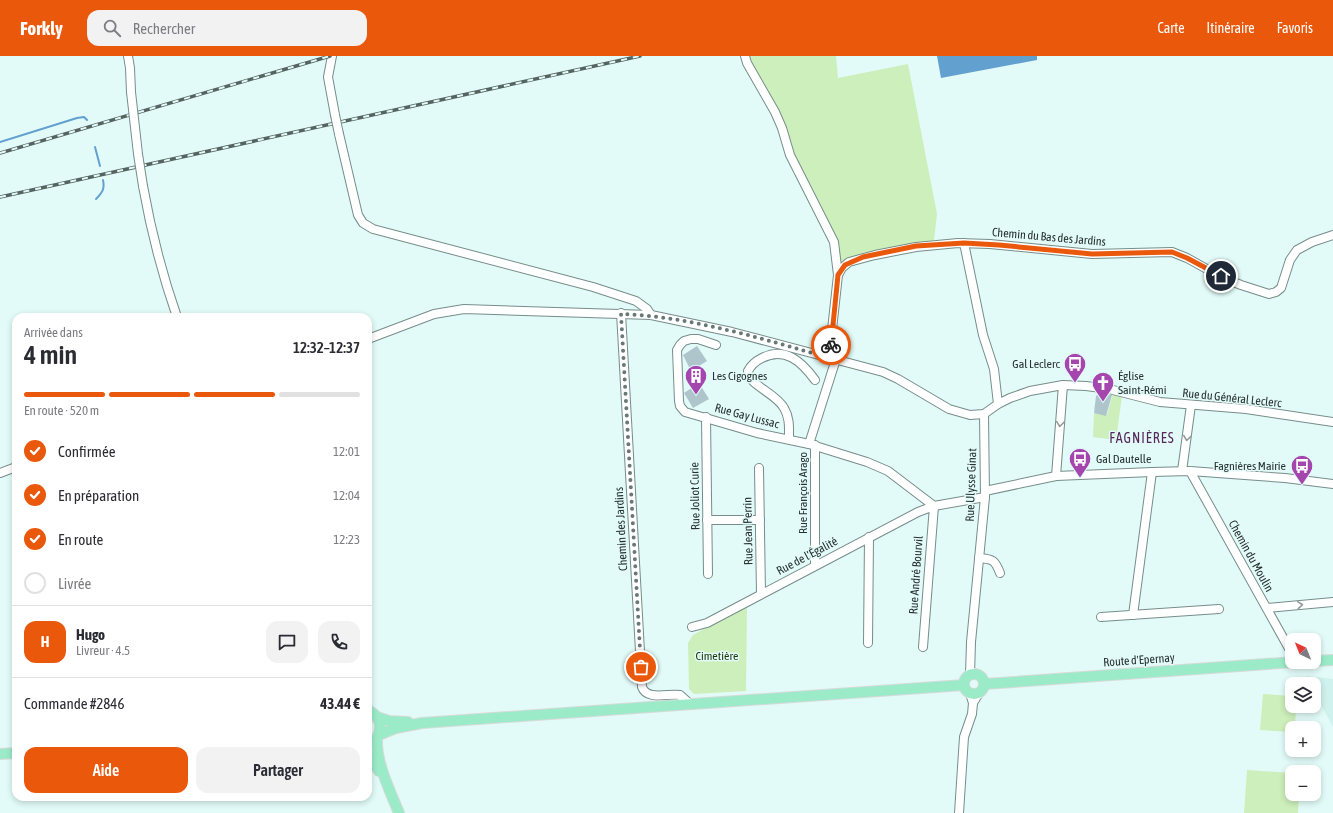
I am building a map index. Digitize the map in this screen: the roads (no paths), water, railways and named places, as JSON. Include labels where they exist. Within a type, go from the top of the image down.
[{"type":"main road","points":[[1321,661],[1331,660]]},
{"type":"main road","name":"Route d'Epernay","points":[[422,723],[690,704],[974,688],[1285,663]]},
{"type":"main road","points":[[967,676],[980,676],[974,688],[967,676]]},
{"type":"main road","points":[[372,713],[380,722],[378,754],[383,776],[399,813]]},
{"type":"main road","points":[[377,717],[397,722],[422,723]]},
{"type":"main road","points":[[372,742],[396,728],[422,723]]},
{"type":"main road","points":[[0,754],[12,753]]},
{"type":"main road","points":[[372,760],[383,776]]},
{"type":"street","points":[[128,56],[138,154],[143,186],[153,236],[176,313]]},
{"type":"street","points":[[130,68],[133,56]]},
{"type":"street","points":[[332,56],[328,70],[329,85],[358,215],[363,223],[373,229],[593,287],[636,301],[647,309],[651,315]]},
{"type":"street","name":"Rue François Arago","points":[[745,56],[747,63],[775,112],[782,128],[790,155],[831,235],[836,252],[838,275],[832,358],[812,444],[815,566]]},
{"type":"street","name":"Chemin du Bas des Jardins","points":[[838,275],[845,265],[854,260],[916,246],[964,243],[1092,254],[1172,252],[1187,258],[1221,276],[1269,294],[1276,292],[1281,288],[1290,260],[1297,250],[1312,242],[1333,235]]},
{"type":"street","points":[[964,243],[983,335],[994,369],[998,404]]},
{"type":"street","points":[[372,337],[428,316],[455,309],[492,308],[651,315],[732,332],[890,374],[956,412],[970,415],[984,414]]},
{"type":"street","name":"Chemin des Jardins","points":[[621,314],[642,687],[648,695],[680,695],[690,704]]},
{"type":"street","name":"Rue Gay Lussac","points":[[716,345],[698,339],[692,339],[684,341],[677,350],[680,406],[685,412],[757,433],[812,444],[877,466],[898,478],[934,506]]},
{"type":"street","points":[[789,439],[789,424],[785,409],[774,395],[751,381],[748,371],[752,365],[761,359],[772,355],[782,354],[799,361],[815,380]]},
{"type":"street","points":[[1056,476],[1063,385]]},
{"type":"street","name":"Rue du Général Leclerc","points":[[984,414],[1010,398],[1030,391],[1063,385],[1103,387],[1150,400],[1191,406],[1246,409],[1333,422]]},
{"type":"street","points":[[1186,471],[1191,406]]},
{"type":"street","name":"Rue Ulysse Ginat","points":[[970,675],[971,642],[985,494],[984,414]]},
{"type":"street","name":"Rue Joliot Curie","points":[[706,417],[708,574]]},
{"type":"street","points":[[0,474],[12,468]]},
{"type":"street","name":"Rue Jean Perrin","points":[[759,468],[761,594]]},
{"type":"street","name":"Rue de l'Égalité","points":[[692,627],[707,623],[918,512],[934,506],[1056,476],[1186,471],[1286,478],[1333,484]]},
{"type":"street","name":"Chemin du Moulin","points":[[1186,471],[1285,641]]},
{"type":"street","points":[[1134,615],[1152,472]]},
{"type":"street","points":[[0,474],[12,473]]},
{"type":"street","name":"Rue André Bourvil","points":[[923,647],[934,506]]},
{"type":"street","points":[[707,520],[760,520]]},
{"type":"street","points":[[868,643],[869,537]]},
{"type":"street","points":[[979,558],[991,559],[994,561],[1000,573]]},
{"type":"street","points":[[1267,608],[1333,602]]},
{"type":"street","points":[[1101,617],[1219,609]]},
{"type":"street","points":[[959,813],[964,737],[972,714],[974,688]]},
{"type":"water","points":[[937,56],[1037,56],[1037,60],[941,78]]},
{"type":"waterway","points":[[0,142],[77,118],[84,117],[87,120]]},
{"type":"waterway","points":[[95,147],[100,166]]},
{"type":"waterway","points":[[96,199],[100,195],[104,186],[103,180]]},
{"type":"railway","points":[[0,153],[330,56]]},
{"type":"railway","points":[[0,197],[640,56]]},
{"type":"place","name":"Gal Leclerc","points":[[1075,384]]},
{"type":"place","name":"Les Cigognes","points":[[696,396]]},
{"type":"place","name":"Église Saint-Rémi","points":[[1103,402]]},
{"type":"place","name":"Gal Dautelle","points":[[1080,478]]},
{"type":"place","name":"Fagnières Mairie","points":[[1302,486]]},
{"type":"district","name":"FAGNIÈRES","points":[[1142,438]]},
{"type":"park label","name":"Cimetière","points":[[717,656]]}]
